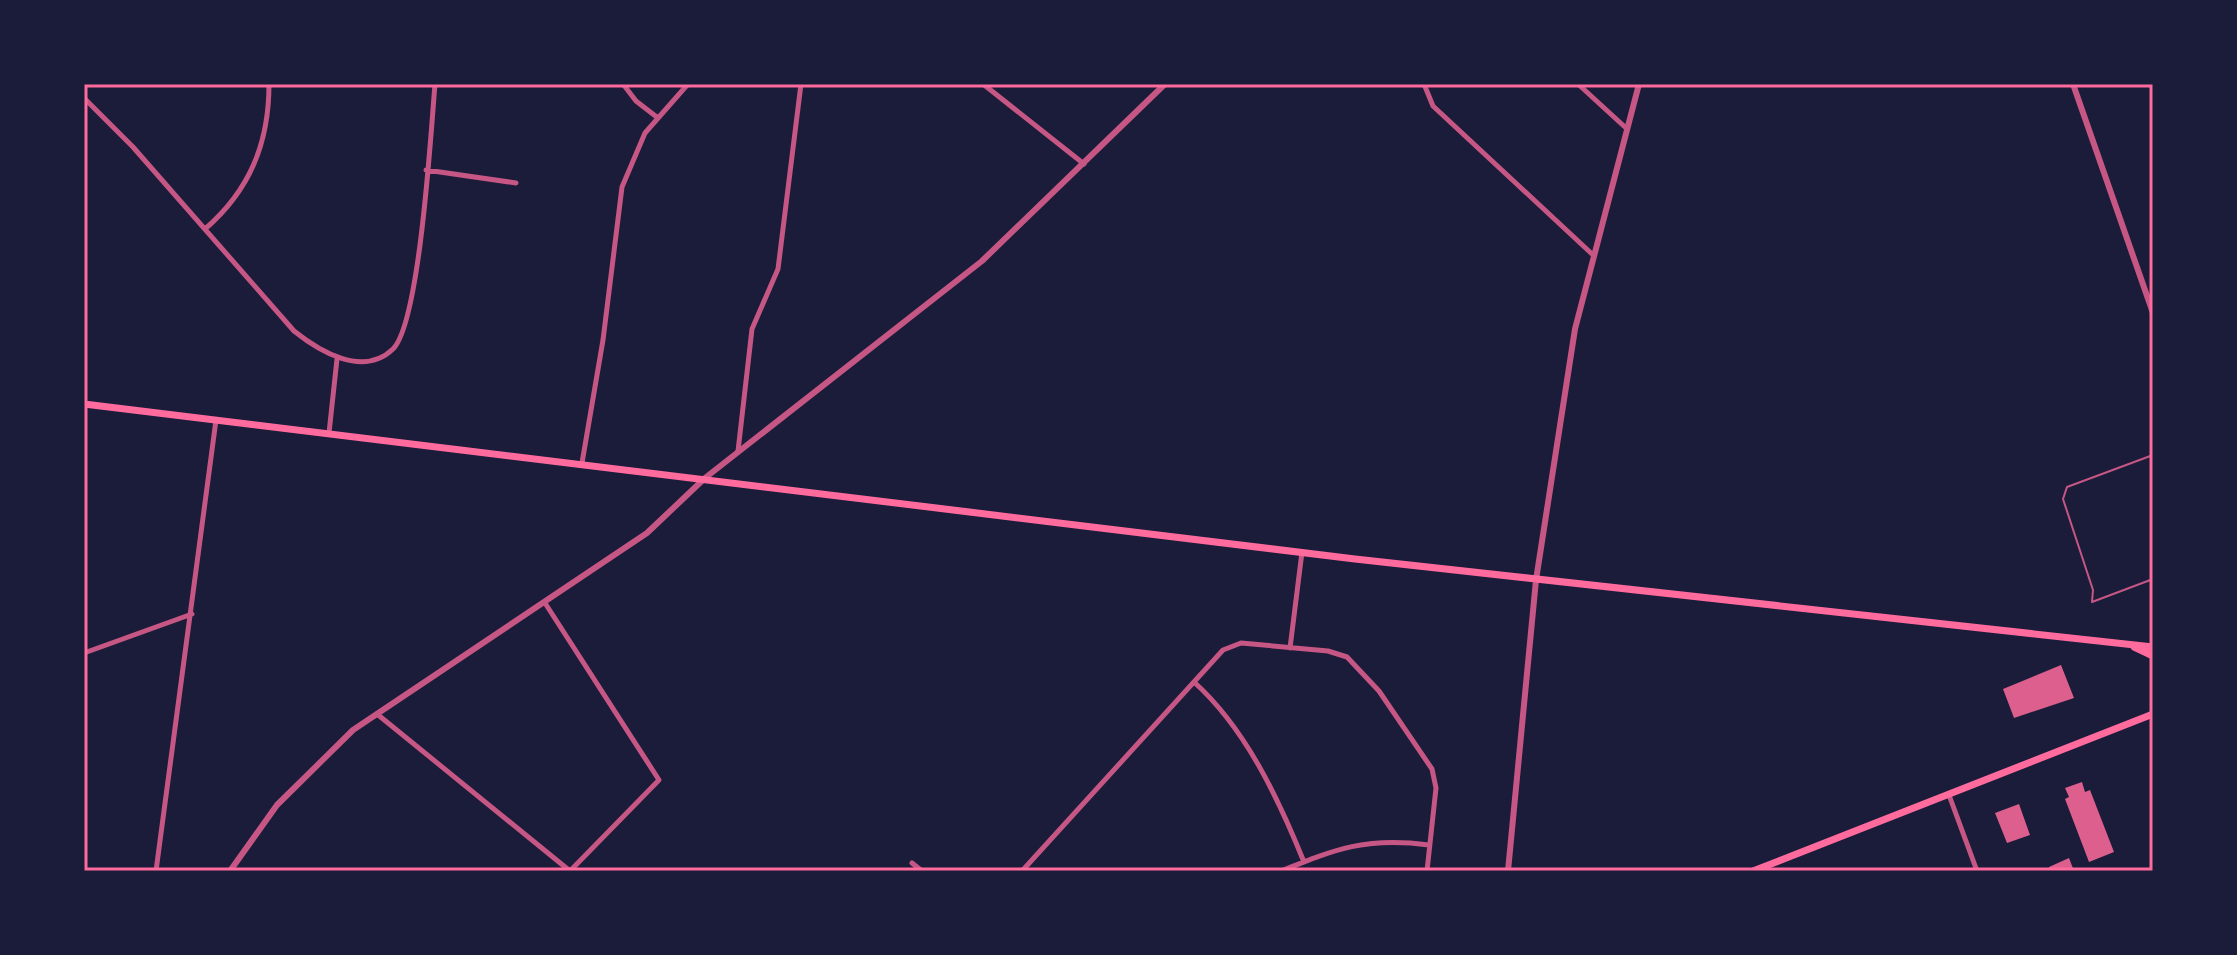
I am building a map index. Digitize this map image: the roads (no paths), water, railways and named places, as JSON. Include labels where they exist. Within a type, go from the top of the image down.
[{"type":"main road","points":[[84,404],[1536,580],[2153,647]]},
{"type":"main road","points":[[2132,646],[2151,657]]},
{"type":"main road","points":[[1753,871],[2153,714]]},
{"type":"street","points":[[205,229],[236,199],[255,166],[267,119],[269,84]]},
{"type":"street","points":[[84,98],[205,229],[280,317],[309,343],[337,359],[376,358],[399,342],[416,274],[435,84]]},
{"type":"street","points":[[623,84],[636,101],[658,118]]},
{"type":"street","points":[[582,463],[607,314],[622,187],[635,150],[688,84]]},
{"type":"street","points":[[738,452],[752,329],[778,269],[801,84]]},
{"type":"street","points":[[983,84],[1084,164]]},
{"type":"street","points":[[230,871],[259,828],[331,749],[376,713],[647,533],[705,478],[982,261],[1165,84]]},
{"type":"street","points":[[1424,84],[1433,106],[1592,254]]},
{"type":"street","points":[[1578,84],[1626,128]]},
{"type":"street","points":[[1508,871],[1536,580],[1575,329],[1592,254],[1639,84]]},
{"type":"street","points":[[2073,84],[2153,313]]},
{"type":"street","points":[[426,170],[516,183]]},
{"type":"street","points":[[329,433],[337,359]]},
{"type":"street","points":[[156,871],[216,420]]},
{"type":"street","points":[[1290,648],[1302,552]]},
{"type":"street","points":[[376,713],[570,871],[659,780],[545,603]]},
{"type":"street","points":[[84,653],[192,614]]},
{"type":"street","points":[[1022,871],[1232,644],[1338,653],[1355,662],[1402,721],[1428,760],[1435,779],[1427,871]]},
{"type":"street","points":[[1194,682],[1248,749],[1276,800],[1304,862]]},
{"type":"street","points":[[1949,795],[1977,871]]},
{"type":"street","points":[[1281,871],[1364,842],[1429,845]]},
{"type":"street","points":[[912,863],[922,871]]},
{"type":"lane","points":[[2153,455],[2067,487],[2063,499],[2093,590],[2092,602],[2153,579]]}]
